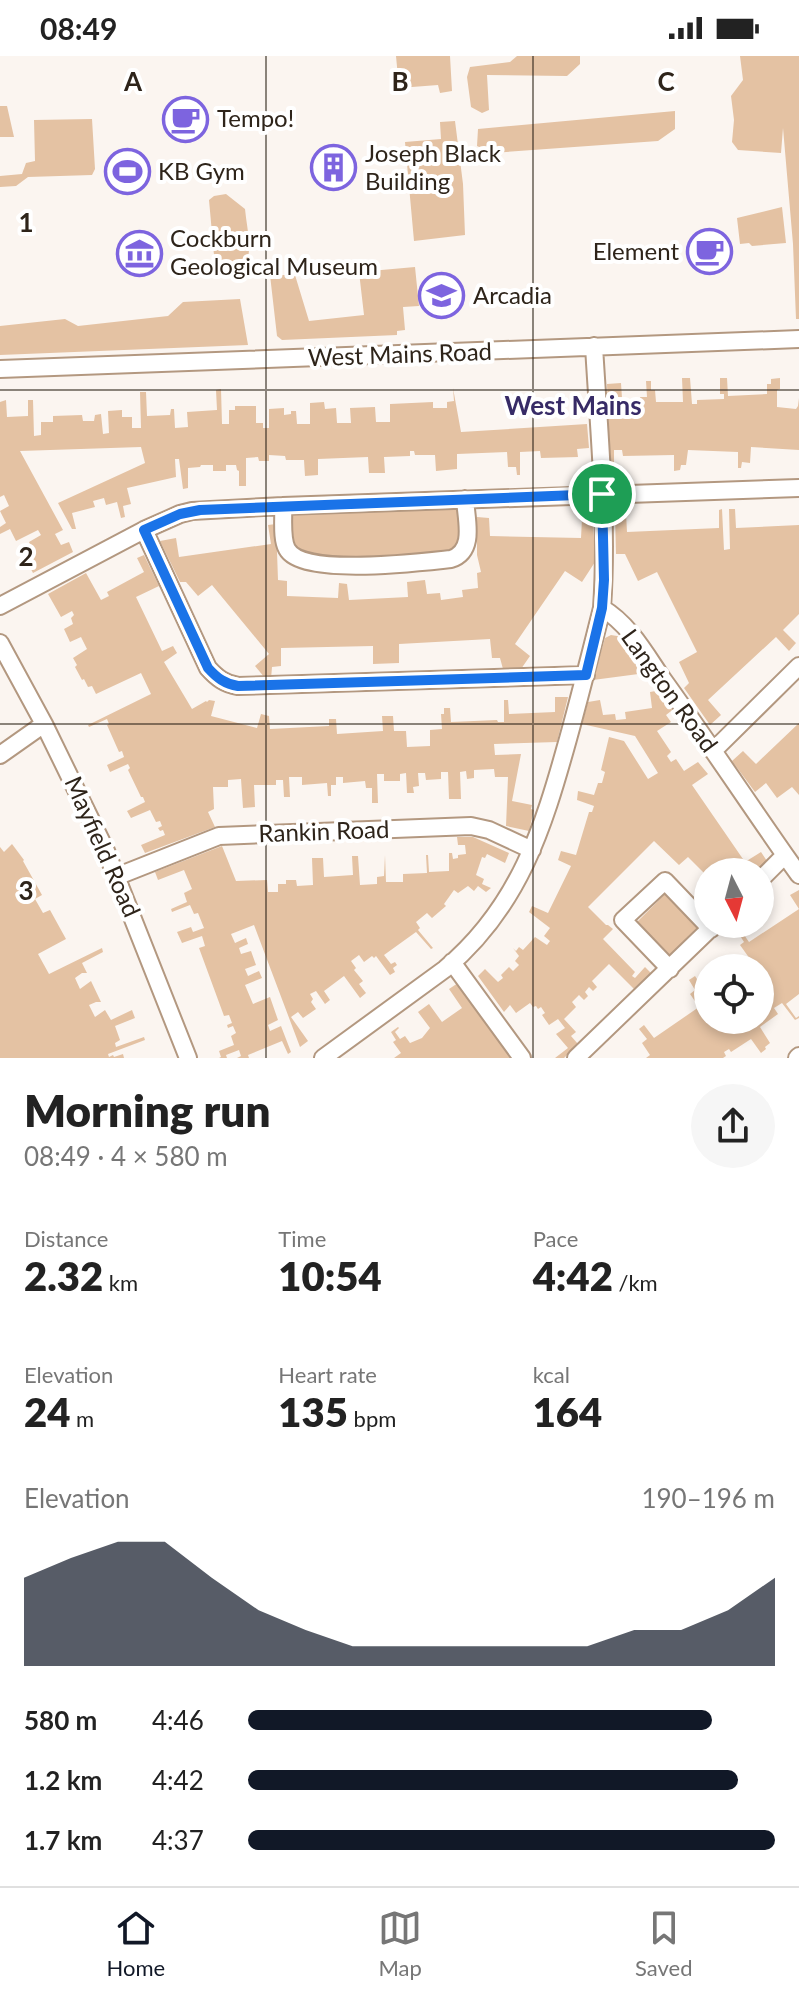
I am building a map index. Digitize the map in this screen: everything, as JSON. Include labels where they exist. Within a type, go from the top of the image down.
[{"type":"street","name":"West Mains Road","points":[[0,369],[799,339]]},
{"type":"street","name":"Langton Road","points":[[594,346],[602,494],[602,608],[625,627],[799,875]]},
{"type":"street","points":[[0,606],[144,530],[192,511],[799,488]]},
{"type":"street","points":[[283,506],[285,546],[297,559],[323,564],[375,566],[451,559],[461,555],[467,541],[465,499]]},
{"type":"street","points":[[144,530],[208,668],[217,678],[231,685],[586,675]]},
{"type":"street","points":[[323,1058],[452,962],[493,918],[532,850],[549,805],[602,608]]},
{"type":"street","name":"Mayfield Road","points":[[0,643],[44,724],[118,876],[188,1058]]},
{"type":"street","points":[[713,751],[799,666]]},
{"type":"street","points":[[0,755],[44,724]]},
{"type":"street","name":"Rankin Road","points":[[118,876],[219,836],[471,826],[489,830],[532,850]]},
{"type":"street","points":[[774,866],[785,855]]},
{"type":"street","points":[[670,969],[623,920],[665,881],[694,908]]},
{"type":"street","points":[[576,1058],[701,938]]},
{"type":"street","points":[[452,962],[522,1058]]},
{"type":"shaded area","points":[[396,56],[450,56],[452,91],[440,93],[438,85],[399,88]]},
{"type":"shaded area","points":[[517,56],[580,56],[580,64],[567,76],[487,75],[489,110],[482,113],[471,107],[467,77],[470,67],[510,62]]},
{"type":"shaded area","points":[[740,56],[799,56],[799,319],[796,319],[783,128],[781,153],[738,150],[732,142],[734,120],[731,96],[743,80]]},
{"type":"shaded area","points":[[0,106],[7,106],[14,137],[0,137]]},
{"type":"shaded area","points":[[675,111],[675,129],[658,141],[492,153],[477,146],[478,129]]},
{"type":"shaded area","points":[[92,119],[95,169],[92,175],[28,177],[16,186],[0,187],[0,176],[22,174],[26,163],[35,161],[34,120]]},
{"type":"shaded area","points":[[455,121],[463,184],[465,235],[414,241],[405,142],[441,139],[440,122]]},
{"type":"shaded area","points":[[226,194],[245,209],[249,251],[241,274],[216,277],[209,200]]},
{"type":"shaded area","points":[[782,207],[786,243],[740,244],[737,218]]},
{"type":"shaded area","points":[[415,267],[419,306],[403,307],[405,330],[397,331],[397,335],[282,340],[277,336],[270,275],[295,275],[309,321],[364,315],[359,272]]},
{"type":"shaded area","points":[[240,299],[248,345],[0,355],[0,326],[65,319],[78,326],[168,316],[183,302]]},
{"type":"shaded area","points":[[682,378],[690,378],[692,404],[697,404],[697,400],[724,399],[724,394],[720,394],[720,378],[727,378],[728,396],[767,394],[767,384],[771,384],[771,379],[780,378],[777,407],[796,409],[799,398],[799,450],[751,447],[750,463],[742,462],[741,468],[738,468],[738,452],[688,450],[686,465],[674,471],[674,455],[623,456],[622,450],[614,450],[614,471],[610,471],[607,384],[621,383],[622,398],[626,398],[627,404],[640,403],[640,397],[647,397],[646,381],[651,381],[656,402],[683,402]]},
{"type":"shaded area","points":[[453,388],[461,432],[587,424],[589,448],[577,449],[578,457],[541,458],[540,451],[520,452],[520,475],[517,475],[516,467],[508,467],[507,452],[457,454],[457,469],[436,471],[435,455],[415,455],[414,451],[410,451],[410,456],[384,457],[385,473],[369,473],[368,457],[318,459],[318,475],[305,476],[304,460],[286,460],[285,456],[269,455],[269,461],[259,461],[258,457],[246,458],[246,486],[239,486],[236,465],[226,465],[226,471],[213,471],[213,465],[201,465],[188,468],[188,488],[183,489],[179,459],[175,459],[176,477],[127,488],[131,504],[123,506],[125,517],[121,518],[117,502],[106,505],[104,498],[93,501],[95,507],[72,513],[76,529],[72,529],[58,503],[145,463],[141,447],[20,451],[63,530],[55,534],[61,545],[69,542],[73,552],[33,573],[22,552],[31,547],[29,542],[41,535],[38,530],[16,541],[10,529],[0,534],[0,527],[6,523],[0,511],[9,506],[4,495],[0,497],[0,402],[6,400],[7,417],[28,416],[28,400],[33,400],[34,436],[41,435],[41,422],[53,422],[53,416],[82,415],[83,421],[94,421],[95,415],[101,414],[103,434],[109,433],[108,411],[122,410],[122,417],[132,417],[132,428],[141,428],[140,392],[146,392],[147,416],[170,415],[171,409],[174,409],[175,428],[188,427],[187,412],[217,410],[216,390],[221,389],[222,424],[229,424],[229,410],[235,410],[235,406],[256,406],[256,423],[263,423],[263,428],[269,428],[269,409],[284,408],[284,415],[296,411],[297,424],[310,424],[310,403],[324,402],[325,409],[336,408],[337,423],[351,423],[350,408],[375,407],[376,422],[390,422],[390,404],[433,402],[433,408],[447,408],[447,402],[454,401]]},
{"type":"shaded area","points":[[452,507],[460,514],[462,543],[453,554],[343,559],[300,554],[292,545],[291,514]]},
{"type":"shaded area","points":[[722,509],[724,550],[730,549],[729,509],[735,509],[736,528],[799,525],[799,614],[783,630],[796,643],[789,651],[776,637],[708,700],[721,715],[710,725],[684,688],[689,683],[679,662],[697,652],[657,572],[638,581],[625,554],[616,554],[615,513],[626,513],[627,532],[719,528],[719,510]]},
{"type":"shaded area","points":[[477,517],[489,518],[490,536],[581,538],[582,519],[593,519],[595,562],[582,582],[565,571],[515,644],[530,656],[521,669],[503,669],[500,658],[492,658],[490,639],[399,644],[399,663],[373,664],[373,646],[281,648],[281,666],[272,667],[271,679],[265,678],[255,666],[269,654],[212,585],[198,596],[186,582],[180,582],[160,541],[176,538],[179,557],[271,544],[268,525],[276,524],[278,580],[287,581],[287,596],[338,598],[339,583],[347,584],[349,600],[408,597],[407,582],[425,580],[427,594],[440,593],[441,600],[463,597],[462,590],[478,588],[477,573],[481,572],[477,555]]},
{"type":"shaded area","points":[[144,555],[159,586],[136,597],[162,651],[173,646],[177,653],[164,662],[192,709],[206,701],[215,701],[211,716],[257,728],[261,714],[269,716],[270,729],[329,726],[329,719],[336,719],[337,734],[383,731],[382,716],[393,716],[394,731],[406,731],[407,747],[430,746],[430,730],[442,729],[441,714],[444,714],[444,708],[450,708],[451,722],[504,722],[504,700],[508,700],[509,714],[555,712],[555,697],[568,697],[557,742],[494,744],[495,755],[521,754],[512,801],[532,805],[531,809],[534,810],[529,831],[506,826],[508,777],[495,777],[494,769],[474,770],[474,778],[467,779],[466,771],[460,772],[461,799],[449,799],[448,772],[441,772],[441,779],[426,780],[425,773],[418,773],[419,786],[413,787],[414,793],[407,793],[406,773],[400,774],[400,781],[384,781],[384,774],[377,774],[378,803],[372,803],[372,788],[366,788],[365,781],[343,783],[343,777],[336,777],[336,785],[331,785],[331,796],[328,796],[327,783],[302,785],[302,777],[289,777],[290,797],[284,797],[283,780],[276,780],[276,785],[254,785],[255,807],[243,808],[241,779],[228,780],[228,787],[213,787],[214,809],[208,812],[215,827],[145,853],[141,845],[165,835],[158,828],[162,826],[160,821],[156,822],[150,810],[131,818],[127,811],[145,802],[128,770],[130,768],[128,764],[110,772],[107,765],[124,757],[122,751],[119,752],[107,719],[88,725],[151,694],[141,673],[96,694],[92,686],[88,687],[73,658],[87,649],[81,637],[70,642],[64,629],[73,624],[71,618],[74,615],[72,611],[61,617],[48,594],[86,573],[101,600],[109,596],[107,592],[144,572],[137,558]]},
{"type":"shaded area","points":[[611,635],[623,637],[646,673],[593,680],[605,638]]},
{"type":"shaded area","points":[[661,690],[675,708],[666,715],[671,722],[657,731],[671,752],[667,756],[671,762],[676,759],[684,771],[698,762],[708,774],[692,785],[742,858],[694,858],[694,863],[688,857],[679,865],[654,841],[588,907],[613,929],[603,939],[635,972],[632,976],[635,978],[645,967],[651,973],[634,989],[609,964],[592,981],[597,987],[593,991],[589,987],[584,1000],[579,995],[572,1002],[576,1007],[564,1019],[576,1032],[571,1036],[578,1044],[564,1058],[555,1058],[568,1048],[556,1034],[565,1028],[558,1019],[549,1025],[541,1007],[538,1009],[530,1003],[516,1013],[510,1005],[504,1012],[478,976],[485,969],[498,982],[509,967],[513,971],[519,965],[515,961],[519,956],[513,948],[523,950],[535,937],[547,945],[550,941],[544,936],[550,928],[529,912],[532,906],[548,913],[571,866],[558,860],[561,851],[576,855],[589,812],[594,806],[577,800],[578,791],[594,795],[598,783],[602,783],[605,772],[601,770],[609,737],[624,741],[648,779],[658,773],[635,736],[582,724],[588,702],[600,700],[603,715],[615,714],[616,720],[626,719],[625,712],[652,708],[650,692]]},
{"type":"shaded area","points":[[799,723],[799,795],[792,787],[777,798],[766,783],[755,792],[732,761],[743,751],[756,764]]},
{"type":"shaded area","points":[[457,837],[473,837],[509,853],[505,863],[487,854],[485,858],[482,857],[476,875],[484,879],[482,884],[491,888],[486,892],[478,886],[474,891],[468,886],[458,893],[454,890],[444,904],[446,906],[432,918],[427,913],[416,922],[420,928],[418,930],[433,948],[416,932],[384,955],[391,964],[395,962],[397,965],[390,975],[376,956],[364,962],[359,955],[351,961],[363,981],[359,984],[366,993],[360,998],[344,976],[324,991],[330,1000],[325,1004],[316,991],[310,994],[316,1009],[303,1018],[298,1012],[291,1017],[308,1041],[300,1047],[254,925],[231,934],[235,943],[246,938],[248,944],[239,948],[241,954],[251,951],[256,965],[245,969],[248,976],[259,971],[262,978],[245,985],[253,1004],[270,997],[278,1020],[268,1025],[270,1031],[281,1026],[291,1052],[288,1054],[282,1041],[248,1055],[249,1058],[237,1058],[241,1056],[239,1050],[226,1055],[227,1058],[219,1058],[219,1051],[234,1045],[231,1036],[236,1033],[233,1026],[228,1028],[227,1025],[232,1023],[229,1015],[224,1016],[199,948],[205,946],[202,936],[182,943],[177,932],[191,927],[193,932],[204,928],[198,913],[194,914],[190,905],[172,912],[171,909],[187,902],[184,893],[192,889],[184,870],[158,880],[155,872],[222,846],[236,881],[267,880],[268,892],[278,892],[278,884],[286,884],[286,880],[296,880],[297,886],[313,885],[312,858],[323,858],[324,877],[353,875],[352,856],[358,856],[360,885],[377,884],[377,877],[384,876],[385,855],[386,882],[403,882],[403,874],[427,873],[426,855],[429,872],[449,871],[449,853],[452,853],[453,859],[466,854],[465,845],[458,845]]},
{"type":"shaded area","points":[[12,844],[42,895],[35,899],[43,913],[50,910],[66,939],[38,954],[49,974],[102,948],[103,952],[82,963],[87,973],[75,978],[80,989],[91,981],[101,1002],[89,1005],[95,1017],[105,1010],[111,1020],[132,1010],[135,1018],[115,1026],[120,1040],[115,1043],[116,1047],[144,1037],[145,1040],[108,1054],[114,1057],[123,1054],[124,1058],[0,1058],[0,847],[4,852]]},
{"type":"shaded area","points":[[761,852],[765,858],[751,858]]},
{"type":"shaded area","points":[[799,890],[799,909],[790,895]]},
{"type":"shaded area","points":[[667,892],[694,920],[694,934],[671,957],[637,922]]},
{"type":"shaded area","points":[[799,909],[799,994],[786,1004],[796,1018],[799,1016],[795,1020],[782,1003],[774,1008],[774,954],[746,954],[740,945],[744,942],[741,938],[749,942],[755,938],[774,938],[774,926]]},
{"type":"shaded area","points":[[458,983],[512,1058],[394,1058],[401,1053],[393,1042],[396,1040],[391,1032],[398,1027],[395,1032],[400,1039],[405,1036],[410,1043],[422,1038],[430,1028],[418,1012],[429,1004],[442,1022],[462,1008],[449,989]]},
{"type":"shaded area","points":[[694,1010],[694,1034],[764,1034],[770,1043],[761,1053],[751,1039],[731,1052],[729,1049],[724,1052],[726,1056],[723,1058],[646,1058],[650,1055],[642,1043],[647,1039],[639,1029],[644,1025],[654,1038]]},
{"type":"place","name":"Tempo!","points":[[186,119]]},
{"type":"place","name":"Joseph Black Building","points":[[334,168]]},
{"type":"place","name":"KB Gym","points":[[127,172]]},
{"type":"place","name":"Element","points":[[710,252]]},
{"type":"place","name":"Cockburn Geological Museum","points":[[139,253]]},
{"type":"place","name":"Arcadia","points":[[442,296]]},
{"type":"district","name":"West Mains","points":[[573,406]]},
{"type":"route","points":[[602,494],[602,608],[586,675],[231,685],[217,678],[208,668],[144,530],[180,514],[200,510],[602,494]]}]
